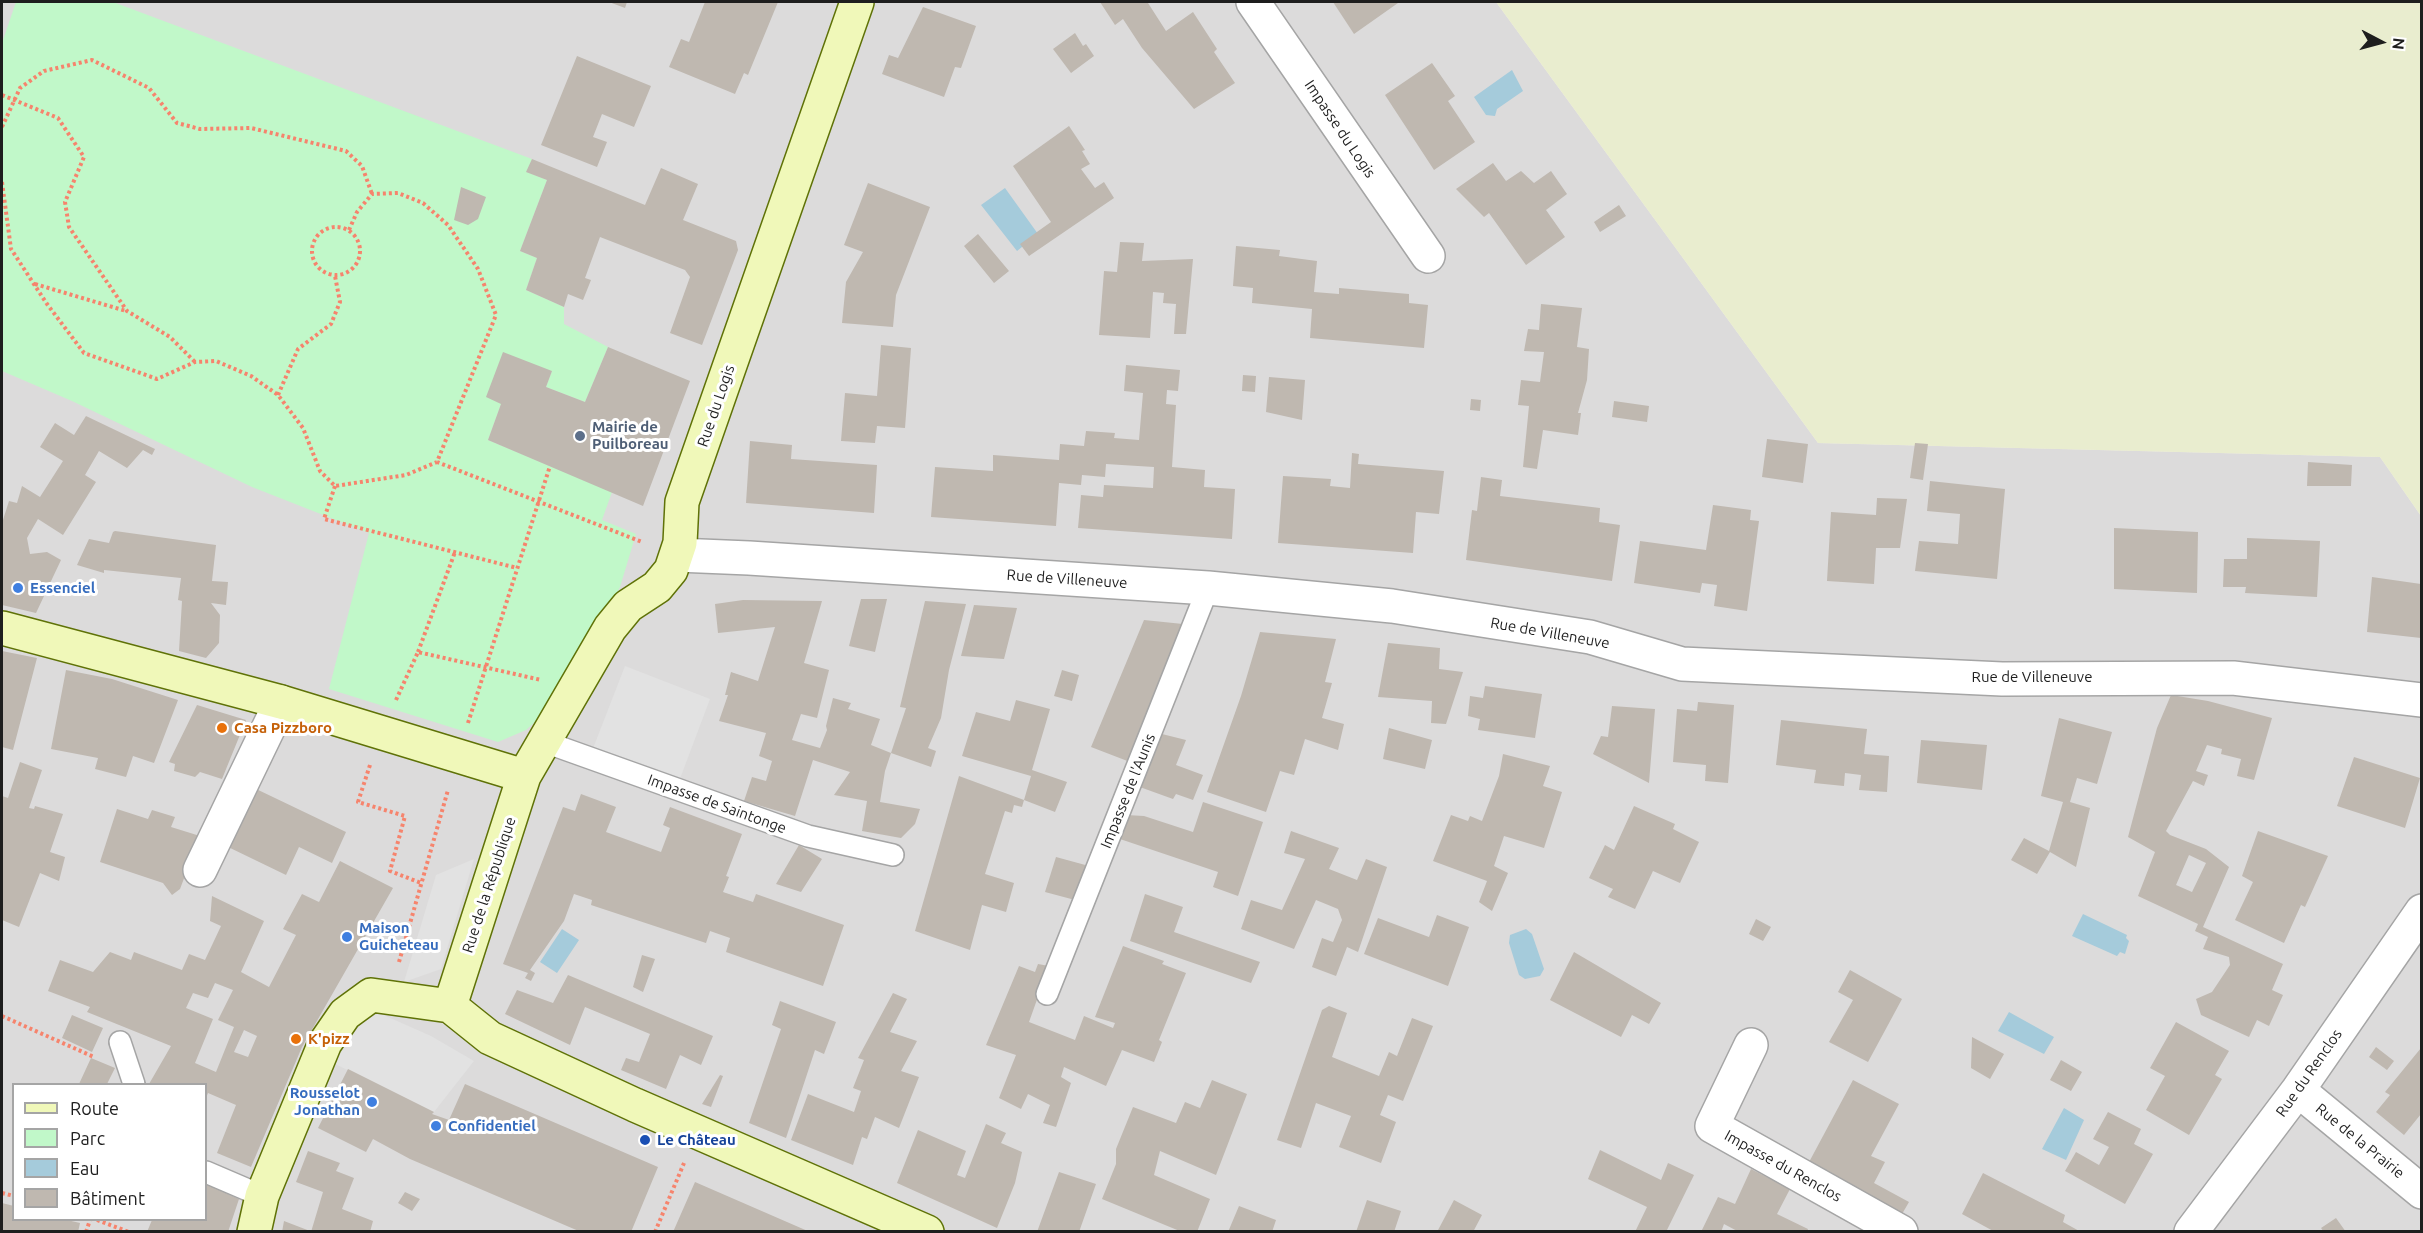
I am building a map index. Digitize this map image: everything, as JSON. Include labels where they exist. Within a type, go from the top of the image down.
[{"type":"main road","name":"Rue du Logis","points":[[524,776],[610,628],[628,606],[657,586],[671,570],[680,543],[682,502],[856,2]]},
{"type":"main road","points":[[2,628],[281,702],[524,776]]},
{"type":"main road","name":"Rue de la République","points":[[450,1006],[524,776]]},
{"type":"main road","points":[[254,1232],[262,1196],[325,1043],[345,1014],[371,995],[450,1006],[490,1038],[696,1132],[927,1232]]},
{"type":"street","name":"Impasse du Logis","points":[[1253,2],[1428,256]]},
{"type":"street","name":"Rue de Villeneuve","points":[[677,555],[1209,588],[1392,606],[1590,637],[1682,663],[2002,678],[2233,678],[2421,700]]},
{"type":"street","points":[[201,870],[281,702]]},
{"type":"street","name":"Rue du Renclos","points":[[2191,1232],[2298,1090],[2421,911]]},
{"type":"street","name":"Impasse du Renclos","points":[[1751,1045],[1712,1126],[1901,1232]]},
{"type":"street","name":"Rue de la Prairie","points":[[2298,1090],[2421,1192]]},
{"type":"lane","name":"Impasse de l'Aunis","points":[[1047,994],[1209,588]]},
{"type":"lane","name":"Impasse de Saintonge","points":[[545,742],[808,836],[894,855]]},
{"type":"lane","points":[[120,1042],[132,1079]]},
{"type":"lane","points":[[207,1172],[262,1196]]},
{"type":"path","points":[[2,128],[20,88],[44,71],[92,60],[149,88],[177,123],[200,129],[251,128],[346,151],[362,166],[372,194]]},
{"type":"path","points":[[2,95],[57,118],[84,157],[65,202],[69,226],[127,311]]},
{"type":"path","points":[[2,182],[11,249],[84,353],[157,379],[195,362],[216,361],[250,376],[278,395],[303,428],[320,471],[335,486]]},
{"type":"path","points":[[335,486],[406,475],[436,462],[496,315],[478,269],[448,225],[423,203],[398,193],[372,194],[357,212],[349,230]]},
{"type":"path","points":[[333,227],[349,230],[359,243],[360,258],[350,271],[335,276],[327,274],[315,264],[312,256],[314,240],[319,234],[333,227]]},
{"type":"path","points":[[278,395],[298,349],[331,324],[340,302],[335,276]]},
{"type":"path","points":[[34,283],[127,311],[170,337],[195,362]]},
{"type":"path","points":[[436,462],[677,555]]},
{"type":"path","points":[[335,486],[324,519],[517,568]]},
{"type":"path","points":[[418,652],[454,552]]},
{"type":"path","points":[[2,1016],[132,1079]]},
{"type":"path","points":[[655,1232],[696,1132]]},
{"type":"path","points":[[100,1221],[129,1232]]},
{"type":"shaded area","points":[[2,2],[1496,2],[1818,443],[2380,457],[2421,516],[2421,1231],[2,1232]]},
{"type":"shaded area","points":[[625,666],[710,699],[678,784],[592,751]]},
{"type":"shaded area","points":[[474,859],[441,969],[404,982],[436,875]]},
{"type":"shaded area","points":[[379,1013],[431,1036],[474,1061],[434,1112],[329,1061],[354,1025]]},
{"type":"green space","points":[[16,2],[113,2],[532,159],[527,172],[547,180],[520,251],[537,258],[526,290],[564,307],[564,324],[608,347],[585,402],[546,387],[552,371],[501,404],[488,440],[612,492],[602,520],[636,534],[620,587],[572,679],[545,713],[526,730],[498,742],[329,689],[369,533],[252,487],[72,401],[2,371],[2,43]]},
{"type":"green space","points":[[1496,2],[2421,2],[2421,516],[2380,457],[1818,443]]},
{"type":"water","points":[[1512,70],[1523,91],[1497,109],[1495,116],[1486,115],[1474,97]]},
{"type":"water","points":[[1005,188],[1038,234],[1017,251],[981,205]]},
{"type":"water","points":[[2083,914],[2127,935],[2126,938],[2129,941],[2125,954],[2120,952],[2117,956],[2072,936]]},
{"type":"water","points":[[562,929],[579,940],[557,973],[540,962]]},
{"type":"water","points":[[1526,929],[1532,934],[1544,969],[1540,976],[1525,979],[1519,975],[1509,943],[1510,935]]},
{"type":"water","points":[[2009,1012],[2054,1037],[2044,1054],[1998,1031]]},
{"type":"water","points":[[2064,1108],[2084,1120],[2066,1160],[2042,1149]]},
{"type":"building","points":[[609,2],[627,2],[625,8]]},
{"type":"building","points":[[705,2],[778,2],[748,75],[744,73],[735,94],[669,67],[681,39],[689,42]]},
{"type":"building","points":[[1100,2],[1151,2],[1148,3],[1166,31],[1193,12],[1217,49],[1214,52],[1235,83],[1194,109],[1142,48],[1123,19],[1115,25]]},
{"type":"building","points":[[1333,2],[1397,2],[1398,3],[1354,34]]},
{"type":"building","points":[[923,7],[976,26],[961,68],[955,67],[944,97],[882,74],[889,55],[898,58]]},
{"type":"building","points":[[1075,33],[1083,46],[1086,44],[1094,56],[1071,73],[1053,49]]},
{"type":"building","points":[[577,56],[651,86],[634,127],[602,114],[593,137],[607,142],[597,167],[541,145]]},
{"type":"building","points":[[1432,63],[1455,96],[1448,101],[1475,142],[1434,170],[1385,95]]},
{"type":"building","points":[[1069,126],[1085,150],[1082,151],[1090,164],[1081,169],[1095,188],[1104,182],[1114,198],[1029,256],[1020,244],[1051,222],[1013,166]]},
{"type":"building","points":[[532,159],[645,205],[661,168],[698,184],[683,220],[736,241],[738,250],[702,345],[670,333],[690,277],[685,270],[600,237],[585,278],[591,280],[583,300],[568,294],[564,307],[526,290],[537,258],[520,251],[547,180],[526,172]]},
{"type":"building","points":[[1493,163],[1506,181],[1521,171],[1534,183],[1551,171],[1567,194],[1546,210],[1565,237],[1526,265],[1489,213],[1484,217],[1456,189]]},
{"type":"building","points":[[868,183],[930,207],[896,295],[893,327],[842,323],[846,282],[863,252],[844,245]]},
{"type":"building","points":[[461,187],[486,197],[478,219],[468,225],[454,220]]},
{"type":"building","points":[[1619,205],[1626,216],[1600,232],[1594,222]]},
{"type":"building","points":[[978,234],[1009,271],[994,283],[964,246]]},
{"type":"building","points":[[1120,242],[1144,243],[1142,261],[1193,259],[1186,334],[1174,334],[1176,304],[1163,303],[1164,293],[1153,292],[1150,338],[1099,335],[1104,271],[1117,272]]},
{"type":"building","points":[[1236,246],[1280,250],[1279,256],[1317,261],[1314,292],[1339,294],[1339,288],[1409,294],[1409,303],[1428,305],[1424,348],[1310,338],[1312,309],[1252,303],[1253,288],[1233,286]]},
{"type":"building","points":[[1541,304],[1582,308],[1577,347],[1589,349],[1587,380],[1578,413],[1581,413],[1578,435],[1543,430],[1537,469],[1523,467],[1529,406],[1518,405],[1521,380],[1540,382],[1544,352],[1524,351],[1528,329],[1539,330]]},
{"type":"building","points":[[881,345],[911,348],[905,428],[877,426],[875,443],[841,441],[845,393],[877,396]]},
{"type":"building","points":[[608,347],[690,381],[643,506],[488,440],[501,404],[486,397],[503,352],[552,371],[546,387],[585,402]]},
{"type":"building","points":[[1126,365],[1180,370],[1178,391],[1167,390],[1166,404],[1176,405],[1172,467],[1205,470],[1204,487],[1235,489],[1232,539],[1078,528],[1081,495],[1103,497],[1104,485],[1153,488],[1154,467],[1106,464],[1105,477],[1082,475],[1081,485],[1059,483],[1056,526],[931,517],[935,467],[993,471],[993,455],[1059,460],[1060,444],[1084,446],[1086,431],[1115,433],[1114,438],[1139,440],[1143,393],[1124,391]]},
{"type":"building","points":[[1243,375],[1256,376],[1255,392],[1242,391]]},
{"type":"building","points":[[1269,377],[1305,380],[1302,420],[1266,412]]},
{"type":"building","points":[[1471,399],[1481,400],[1480,411],[1470,410]]},
{"type":"building","points":[[1614,401],[1649,406],[1647,422],[1612,417]]},
{"type":"building","points":[[86,416],[155,449],[152,455],[143,450],[127,468],[99,451],[85,475],[96,482],[63,535],[38,519],[27,538],[30,554],[47,552],[61,560],[36,613],[2,605],[2,523],[9,501],[17,503],[22,486],[40,497],[63,461],[40,447],[55,423],[74,435]]},
{"type":"building","points":[[1767,439],[1808,444],[1803,483],[1762,477]]},
{"type":"building","points":[[750,441],[792,445],[791,459],[877,465],[874,513],[746,503]]},
{"type":"building","points":[[1915,443],[1928,444],[1923,480],[1910,478]]},
{"type":"building","points":[[1352,453],[1359,454],[1358,464],[1444,471],[1439,514],[1416,512],[1413,553],[1278,543],[1283,476],[1331,479],[1330,486],[1350,488]]},
{"type":"building","points":[[2308,462],[2352,465],[2351,486],[2307,486]]},
{"type":"building","points":[[1481,477],[1502,480],[1500,496],[1600,508],[1599,522],[1620,525],[1612,581],[1466,560],[1472,510],[1477,511]]},
{"type":"building","points":[[1930,481],[2005,489],[1997,579],[1915,571],[1919,541],[1958,544],[1960,514],[1927,511]]},
{"type":"building","points":[[1877,498],[1907,499],[1900,548],[1876,548],[1874,584],[1827,581],[1831,512],[1876,515]]},
{"type":"building","points":[[1713,505],[1751,510],[1750,520],[1759,521],[1747,611],[1714,606],[1717,585],[1702,583],[1700,593],[1634,583],[1640,541],[1706,550]]},
{"type":"building","points":[[2114,528],[2198,532],[2197,593],[2114,589]]},
{"type":"building","points":[[115,531],[216,545],[212,581],[228,582],[226,605],[211,603],[220,615],[219,643],[206,658],[179,651],[182,601],[178,600],[181,578],[104,570],[104,573],[77,565],[89,539],[109,543]]},
{"type":"building","points":[[2247,538],[2320,541],[2317,597],[2245,593],[2246,587],[2223,587],[2224,559],[2247,559]]},
{"type":"building","points":[[2372,577],[2421,584],[2421,638],[2367,632]]},
{"type":"building","points":[[861,599],[887,599],[875,652],[849,646]]},
{"type":"building","points":[[743,600],[822,601],[804,663],[829,670],[817,718],[801,714],[792,740],[820,748],[827,730],[833,698],[851,703],[848,709],[880,719],[871,745],[891,753],[885,771],[880,802],[920,809],[915,824],[901,838],[862,831],[867,801],[834,795],[850,772],[813,760],[795,816],[744,801],[752,777],[766,781],[772,761],[759,756],[766,733],[719,721],[728,695],[725,695],[731,672],[758,681],[775,627],[718,633],[715,604]]},
{"type":"building","points":[[925,601],[966,604],[949,670],[941,718],[928,748],[936,751],[931,767],[891,753],[906,708],[900,707]]},
{"type":"building","points":[[974,605],[1017,608],[1004,659],[961,656]]},
{"type":"building","points":[[1144,620],[1183,624],[1130,762],[1091,747]]},
{"type":"building","points":[[1260,632],[1336,639],[1325,682],[1332,683],[1322,718],[1344,724],[1338,750],[1305,739],[1294,775],[1280,771],[1266,812],[1207,792],[1241,696]]},
{"type":"building","points":[[1388,643],[1440,648],[1439,669],[1463,672],[1446,724],[1431,723],[1432,701],[1378,697]]},
{"type":"building","points":[[2,651],[37,658],[13,750],[2,747]]},
{"type":"building","points":[[66,670],[112,679],[178,700],[154,763],[133,756],[126,777],[95,769],[98,758],[51,749]]},
{"type":"building","points":[[1062,670],[1079,675],[1072,701],[1054,696]]},
{"type":"building","points":[[1485,686],[1542,694],[1535,738],[1478,730],[1480,719],[1468,716],[1470,696],[1483,698]]},
{"type":"building","points":[[2171,695],[2208,701],[2272,718],[2254,780],[2237,776],[2241,759],[2221,754],[2222,749],[2207,745],[2196,771],[2208,775],[2204,786],[2193,781],[2166,831],[2170,835],[2206,849],[2229,867],[2203,927],[2283,964],[2272,990],[2283,995],[2269,1026],[2257,1020],[2249,1037],[2201,1015],[2196,999],[2212,992],[2230,965],[2229,957],[2203,949],[2208,937],[2195,931],[2198,924],[2138,896],[2155,852],[2128,837],[2157,728]],"holes":[[[2189,855],[2206,863],[2192,892],[2176,885]]]},
{"type":"building","points":[[1016,700],[1050,709],[1032,770],[1067,782],[1055,812],[1024,800],[1031,776],[962,756],[976,712],[1010,721]]},
{"type":"building","points":[[1698,702],[1734,705],[1728,783],[1705,781],[1706,765],[1673,762],[1677,709],[1697,711]]},
{"type":"building","points":[[197,705],[246,720],[222,779],[200,772],[195,777],[174,771],[175,764],[169,762]]},
{"type":"building","points":[[1612,706],[1655,709],[1649,783],[1593,754],[1601,736],[1608,737]]},
{"type":"building","points":[[2059,718],[2112,732],[2097,784],[2077,778],[2070,802],[2090,808],[2076,867],[2050,852],[2037,874],[2011,860],[2024,838],[2049,851],[2063,802],[2041,796]]},
{"type":"building","points":[[1781,720],[1867,729],[1864,754],[1889,756],[1887,792],[1859,790],[1861,775],[1845,773],[1844,786],[1814,783],[1816,770],[1776,765]]},
{"type":"building","points":[[1389,728],[1432,740],[1425,769],[1383,759]]},
{"type":"building","points":[[1158,733],[1186,740],[1176,765],[1203,775],[1193,800],[1176,794],[1173,799],[1137,786]]},
{"type":"building","points":[[1921,740],[1987,745],[1982,790],[1917,783]]},
{"type":"building","points":[[1503,754],[1550,766],[1543,786],[1562,792],[1544,848],[1504,836],[1494,866],[1508,873],[1492,911],[1479,902],[1487,881],[1433,861],[1451,815],[1468,821],[1470,816],[1482,821],[1499,776]]},
{"type":"building","points":[[2354,757],[2420,778],[2405,828],[2337,806]]},
{"type":"building","points":[[20,762],[42,770],[29,808],[34,809],[35,806],[63,814],[50,852],[65,857],[59,881],[40,873],[19,927],[2,920],[2,796],[8,798]]},
{"type":"building","points":[[959,776],[1024,800],[1022,807],[1014,805],[1012,813],[1005,811],[985,874],[1014,883],[1006,912],[982,905],[970,950],[915,931]]},
{"type":"building","points":[[252,787],[346,832],[332,863],[299,847],[286,875],[224,845]]},
{"type":"building","points":[[581,794],[616,807],[606,832],[661,852],[670,828],[663,825],[670,807],[742,834],[726,876],[729,877],[723,892],[753,902],[756,894],[844,925],[823,986],[726,952],[730,938],[710,931],[706,943],[591,905],[592,900],[574,894],[564,921],[530,970],[535,973],[531,981],[525,978],[528,973],[503,964],[563,807],[575,811]]},
{"type":"building","points":[[1203,802],[1263,822],[1238,896],[1213,887],[1218,872],[1117,838],[1126,815],[1144,816],[1193,832]]},
{"type":"building","points":[[1634,806],[1675,824],[1673,829],[1699,842],[1680,883],[1653,871],[1635,909],[1608,897],[1613,889],[1589,878],[1605,845],[1614,850]]},
{"type":"building","points":[[117,809],[148,819],[152,810],[175,817],[171,827],[200,836],[180,889],[172,895],[163,883],[100,862]]},
{"type":"building","points":[[1291,831],[1339,848],[1329,869],[1357,880],[1366,859],[1387,867],[1358,952],[1347,947],[1336,976],[1312,967],[1322,938],[1333,942],[1342,920],[1338,909],[1316,900],[1294,949],[1241,929],[1251,900],[1282,910],[1305,859],[1284,853]]},
{"type":"building","points":[[2258,831],[2328,856],[2305,907],[2301,905],[2284,943],[2235,920],[2253,882],[2242,876]]},
{"type":"building","points":[[799,845],[822,859],[801,892],[776,884]]},
{"type":"building","points":[[1056,857],[1089,866],[1075,900],[1045,892]]},
{"type":"building","points":[[340,861],[393,888],[302,1047],[251,1167],[217,1153],[236,1105],[208,1093],[207,1096],[207,1083],[150,1083],[171,1046],[87,1012],[90,1007],[48,991],[60,960],[93,972],[110,952],[131,960],[134,952],[182,970],[189,954],[205,960],[221,926],[210,921],[212,896],[264,921],[241,972],[269,987],[296,935],[283,929],[302,894],[319,902]],"holes":[[[215,983],[233,990],[218,1020],[234,1027],[216,1072],[195,1063],[213,1019],[186,1008],[193,993],[208,998]],[[244,1030],[257,1036],[248,1057],[234,1052]]]},
{"type":"building","points":[[1145,894],[1183,907],[1174,932],[1260,962],[1251,983],[1130,941]]},
{"type":"building","points":[[1437,915],[1469,927],[1448,986],[1364,954],[1378,918],[1429,937]]},
{"type":"building","points":[[1756,919],[1771,927],[1763,941],[1749,934]]},
{"type":"building","points":[[1123,946],[1164,961],[1162,964],[1186,973],[1159,1040],[1162,1042],[1154,1062],[1122,1050],[1106,1086],[1064,1067],[1061,1077],[1071,1083],[1056,1127],[1043,1123],[1050,1105],[1028,1094],[1021,1109],[999,1098],[1016,1055],[986,1045],[1019,966],[1035,972],[1038,964],[1049,966],[1029,1022],[1075,1040],[1084,1016],[1113,1028],[1115,1023],[1095,1017]]},
{"type":"building","points":[[1574,952],[1661,1003],[1649,1024],[1632,1015],[1621,1037],[1550,1000]]},
{"type":"building","points":[[642,955],[655,959],[643,992],[633,987]]},
{"type":"building","points":[[1850,970],[1902,999],[1868,1062],[1829,1042],[1853,1000],[1838,992]]},
{"type":"building","points":[[568,975],[713,1036],[701,1065],[680,1055],[666,1089],[621,1070],[626,1058],[639,1062],[650,1034],[585,1007],[570,1045],[505,1014],[517,990],[553,1003]]},
{"type":"building","points":[[893,993],[907,999],[890,1032],[917,1041],[901,1071],[919,1077],[899,1128],[875,1117],[867,1139],[862,1137],[853,1165],[791,1140],[808,1094],[854,1112],[861,1091],[853,1088],[864,1060],[858,1058]]},
{"type":"building","points":[[780,1001],[836,1022],[824,1054],[815,1050],[786,1138],[749,1123],[781,1029],[772,1025]]},
{"type":"building","points":[[1329,1006],[1347,1013],[1332,1057],[1379,1076],[1389,1052],[1397,1056],[1412,1018],[1433,1026],[1403,1101],[1388,1095],[1380,1115],[1396,1122],[1381,1163],[1339,1147],[1351,1116],[1316,1103],[1301,1148],[1277,1140],[1322,1010]]},
{"type":"building","points":[[72,1015],[103,1028],[92,1052],[62,1038]]},
{"type":"building","points":[[2176,1022],[2229,1051],[2215,1075],[2222,1079],[2189,1135],[2146,1110],[2165,1076],[2150,1068]]},
{"type":"building","points":[[1972,1037],[2004,1054],[1990,1079],[1971,1068]]},
{"type":"building","points":[[2376,1047],[2394,1061],[2387,1070],[2369,1057]]},
{"type":"building","points":[[2421,1048],[2421,1114],[2404,1135],[2376,1112],[2390,1095],[2385,1092]]},
{"type":"building","points":[[91,1058],[115,1068],[108,1083],[79,1083]]},
{"type":"building","points":[[2061,1060],[2082,1072],[2071,1091],[2050,1080]]},
{"type":"building","points":[[348,1069],[434,1112],[432,1114],[449,1120],[465,1084],[658,1167],[631,1232],[581,1232],[410,1159],[373,1139],[366,1152],[318,1128]]},
{"type":"building","points":[[720,1075],[723,1076],[711,1107],[702,1104]]},
{"type":"building","points":[[1212,1080],[1247,1094],[1216,1175],[1160,1151],[1154,1175],[1210,1199],[1197,1232],[1182,1232],[1102,1199],[1116,1164],[1116,1149],[1133,1107],[1176,1123],[1185,1102],[1200,1108]]},
{"type":"building","points":[[1853,1080],[1899,1104],[1871,1156],[1885,1162],[1874,1183],[1909,1202],[1902,1214],[1808,1164]]},
{"type":"building","points":[[2108,1112],[2141,1129],[2134,1144],[2153,1154],[2125,1204],[2065,1171],[2076,1152],[2099,1165],[2109,1147],[2093,1139]]},
{"type":"building","points":[[986,1124],[1006,1133],[1001,1143],[1022,1152],[1015,1183],[997,1228],[897,1183],[918,1130],[966,1151],[957,1175],[965,1178]]},
{"type":"building","points":[[1600,1150],[1661,1180],[1668,1163],[1694,1175],[1666,1232],[1635,1232],[1647,1207],[1588,1179]]},
{"type":"building","points":[[308,1151],[340,1163],[336,1171],[354,1178],[342,1209],[373,1221],[370,1232],[311,1232],[323,1192],[296,1182]]},
{"type":"building","points":[[1751,1169],[1790,1189],[1777,1214],[1808,1229],[1807,1232],[1739,1232],[1724,1224],[1721,1232],[1701,1232],[1718,1197],[1735,1204]]},
{"type":"building","points":[[1059,1172],[1096,1184],[1079,1232],[1037,1232]]},
{"type":"building","points":[[1983,1173],[2065,1215],[2063,1222],[2081,1232],[1995,1232],[1962,1214]]},
{"type":"building","points":[[695,1182],[810,1232],[673,1232]]},
{"type":"building","points":[[207,1184],[239,1199],[228,1232],[147,1232],[152,1221],[207,1221]]},
{"type":"building","points":[[405,1192],[420,1199],[412,1211],[398,1203]]},
{"type":"building","points":[[1367,1200],[1401,1211],[1394,1232],[1356,1232]]},
{"type":"building","points":[[1454,1200],[1482,1215],[1473,1232],[1437,1232]]},
{"type":"building","points":[[2,1203],[12,1206],[12,1221],[80,1223],[78,1232],[2,1232]]},
{"type":"building","points":[[1239,1206],[1276,1220],[1272,1232],[1228,1232]]},
{"type":"building","points":[[2336,1218],[2346,1232],[2324,1232],[2321,1228]]},
{"type":"building","points":[[284,1221],[310,1231],[310,1232],[282,1232]]},
{"type":"place","name":"Mairie de Puilboreau","points":[[580,436]]},
{"type":"place","name":"Essenciel","points":[[18,588]]},
{"type":"place","name":"Casa Pizzboro","points":[[222,728]]},
{"type":"place","name":"Maison Guicheteau","points":[[347,937]]},
{"type":"place","name":"K'pizz","points":[[296,1039]]},
{"type":"place","name":"Rousselot Jonathan","points":[[372,1102]]},
{"type":"place","name":"Confidentiel","points":[[436,1126]]},
{"type":"place","name":"Le Château","points":[[645,1140]]}]
